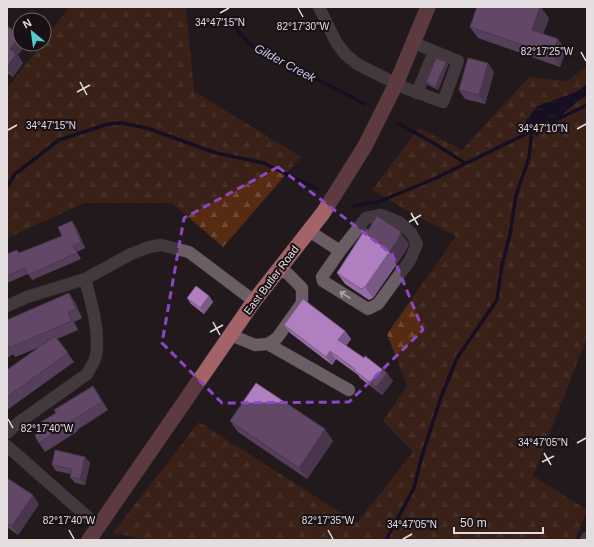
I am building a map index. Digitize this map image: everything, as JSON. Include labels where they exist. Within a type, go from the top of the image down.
[{"type":"main road","name":"East Butler Road","points":[[89,540],[254,301],[323,213],[365,146],[396,84],[428,7]]},
{"type":"street","points":[[319,7],[336,42],[345,54],[364,68],[396,84],[443,102],[458,61],[414,43]]},
{"type":"street","points":[[417,92],[434,52]]},
{"type":"street","points":[[381,215],[399,222],[411,233],[417,244],[410,260],[378,304],[368,309],[323,281],[322,276],[340,251],[366,218],[381,215]]},
{"type":"street","points":[[309,231],[340,251]]},
{"type":"street","points":[[7,306],[26,297],[85,279],[131,254],[149,247],[161,245],[189,252],[254,301]]},
{"type":"street","points":[[231,335],[255,345],[268,344],[277,338],[302,303],[302,288],[288,274],[280,269]]},
{"type":"street","points":[[7,433],[18,423],[87,374],[93,364],[96,355],[94,314],[85,279]]},
{"type":"street","points":[[268,344],[349,390]]},
{"type":"street","points":[[7,446],[98,526]]},
{"type":"highlighted area","points":[[278,167],[392,254],[423,330],[349,402],[222,403],[162,343],[184,218]]},
{"type":"green space","points":[[69,7],[186,7],[194,91],[301,157],[223,247],[172,203],[84,203],[7,238],[7,89],[35,52],[52,52],[52,29]]},
{"type":"green space","points":[[587,66],[587,337],[533,476],[587,510],[575,540],[149,540],[113,533],[199,422],[357,523],[413,452],[383,421],[407,385],[387,334],[456,236],[418,217],[372,190],[419,128],[462,150],[529,77],[567,81]]},
{"type":"water","points":[[587,84],[587,96],[581,99],[536,136],[526,121],[537,106],[576,92]]},
{"type":"building","points":[[477,7],[540,7],[532,30],[558,39],[552,55],[470,27]]},
{"type":"building","points":[[7,26],[12,29],[12,46],[10,49],[16,54],[7,67]]},
{"type":"building","points":[[436,58],[446,62],[435,87],[426,82]]},
{"type":"building","points":[[468,58],[488,63],[479,95],[459,90]]},
{"type":"building","points":[[377,216],[399,230],[401,233],[365,287],[361,289],[337,273],[366,228],[368,230]]},
{"type":"building","points":[[72,221],[81,242],[73,246],[77,253],[28,275],[25,268],[7,276],[7,254],[17,250],[19,253],[62,236],[58,227]]},
{"type":"building","points":[[196,286],[209,296],[200,308],[187,298]]},
{"type":"building","points":[[69,293],[76,309],[68,313],[72,321],[9,348],[8,345],[7,346],[7,320]]},
{"type":"building","points":[[303,299],[345,331],[338,340],[364,358],[365,356],[387,373],[376,387],[354,370],[355,369],[330,351],[326,357],[284,325]]},
{"type":"building","points":[[55,336],[68,353],[7,397],[7,370]]},
{"type":"building","points":[[256,383],[325,429],[299,468],[230,421]]},
{"type":"building","points":[[93,386],[102,402],[71,421],[72,423],[39,443],[35,436],[43,424],[41,422],[56,413],[54,410]]},
{"type":"building","points":[[55,450],[85,457],[80,479],[70,477],[72,469],[52,465]]},
{"type":"building","points":[[7,478],[33,495],[12,526],[7,523]]},
{"type":"waterway","name":"Gilder Creek","points":[[218,7],[224,16],[252,46],[365,104]]},
{"type":"waterway","name":"Gilder Creek","points":[[552,122],[587,105]]},
{"type":"waterway","points":[[7,187],[15,174],[59,140],[108,124],[122,123],[147,128],[216,153],[264,163],[317,189]]},
{"type":"waterway","name":"Gilder Creek","points":[[398,123],[465,163]]},
{"type":"waterway","points":[[353,206],[378,202],[434,179],[534,130]]},
{"type":"waterway","points":[[386,540],[414,488],[421,459],[441,397],[457,358],[497,300],[502,265],[510,235],[516,195],[529,158],[532,131]]}]
